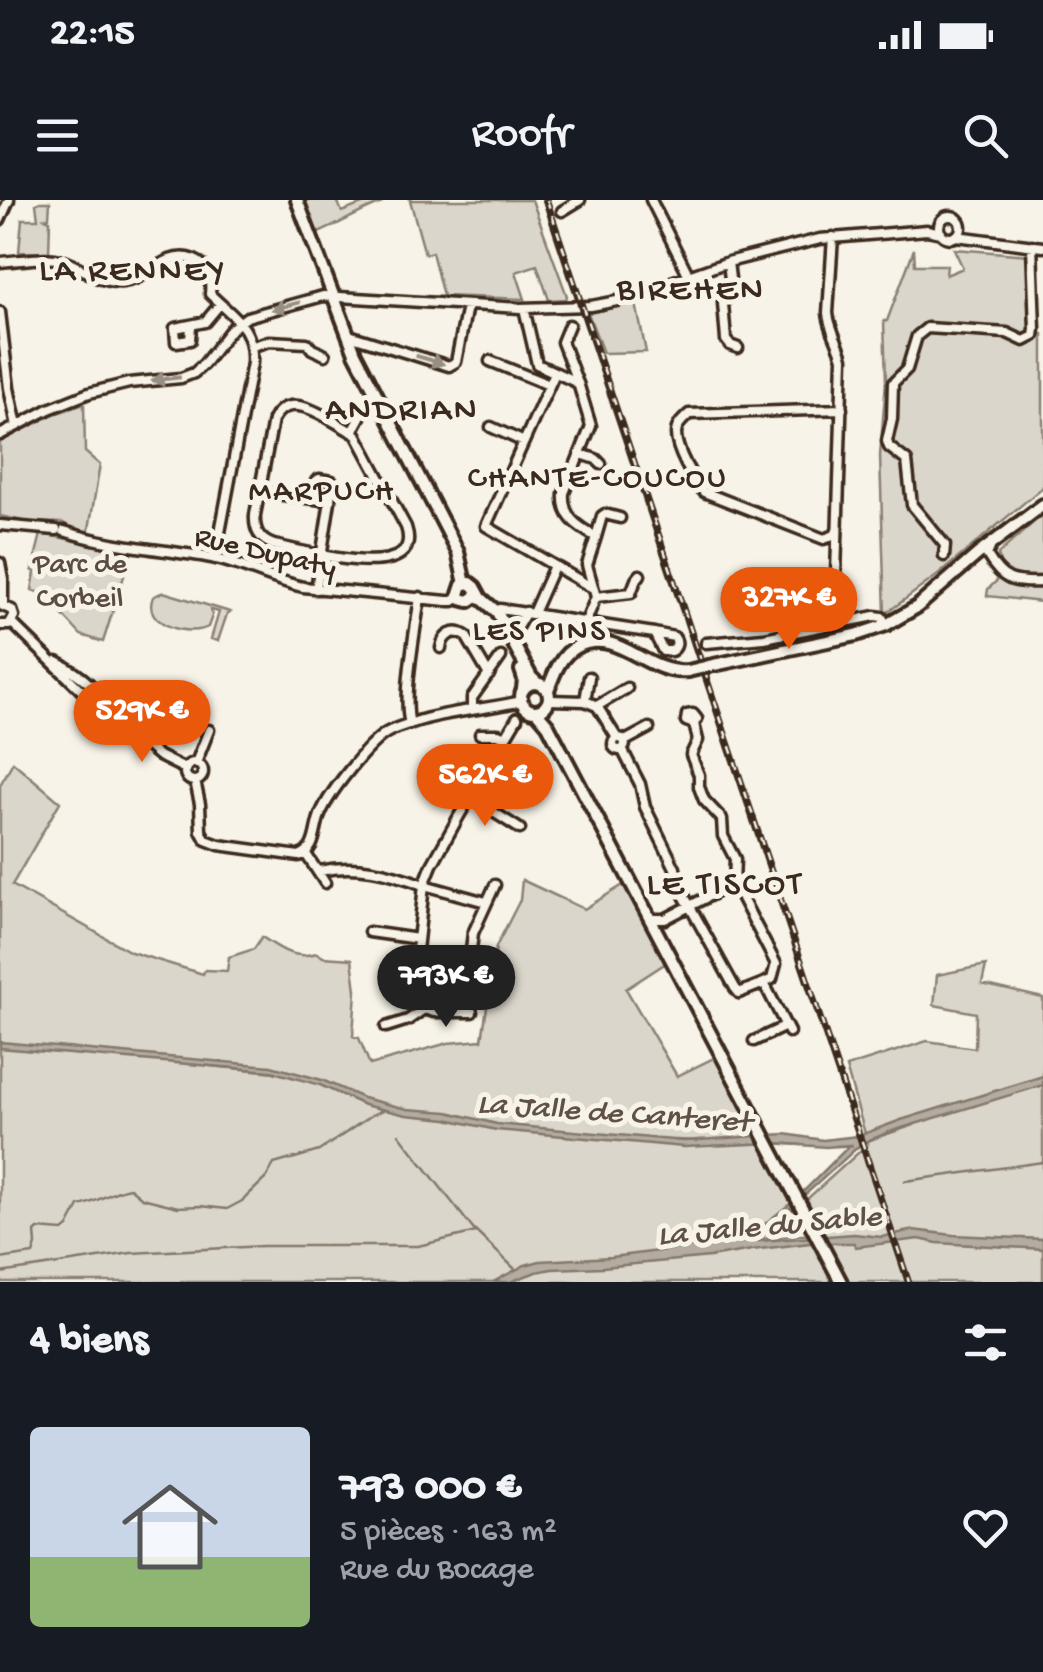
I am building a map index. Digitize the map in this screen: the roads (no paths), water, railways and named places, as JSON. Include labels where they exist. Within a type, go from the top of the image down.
[{"type":"main road","points":[[297,200],[377,399],[458,552],[464,584],[473,585],[468,597]]},
{"type":"main road","points":[[468,597],[489,610],[522,672],[522,695],[527,709],[543,696],[570,650],[586,643],[608,642],[673,672],[856,635],[886,625],[917,607],[987,554],[1041,506]]},
{"type":"main road","points":[[954,577],[1041,506]]},
{"type":"main road","points":[[468,597],[497,612],[543,696],[548,725],[841,1282]]},
{"type":"main road","points":[[522,695],[529,683],[543,696]]},
{"type":"street","points":[[0,220],[9,200]]},
{"type":"street","points":[[562,211],[580,200]]},
{"type":"street","points":[[650,200],[689,276]]},
{"type":"street","points":[[927,230],[946,216],[953,216],[960,220],[959,232]]},
{"type":"street","points":[[940,222],[940,233]]},
{"type":"street","points":[[0,435],[89,393],[194,373],[230,329],[247,317],[323,296],[565,308],[605,304],[728,262],[833,236],[927,230],[947,238],[959,232],[1043,247]]},
{"type":"street","points":[[833,236],[828,313],[843,358],[836,574]]},
{"type":"street","points":[[944,556],[944,545],[912,505],[907,461],[886,440],[892,419],[893,384],[907,368],[923,329],[1007,333],[1024,341],[1034,336],[1032,245]]},
{"type":"street","points":[[0,262],[58,260],[98,279],[119,282],[134,280],[168,260],[186,257],[203,265],[210,278],[210,294],[245,327],[253,346],[215,558]]},
{"type":"street","points":[[728,262],[730,279],[722,291],[726,340],[738,348]]},
{"type":"street","points":[[191,326],[205,322],[220,304]]},
{"type":"street","points":[[349,335],[449,366],[456,362],[468,306]]},
{"type":"street","points":[[524,308],[538,364],[532,377]]},
{"type":"street","points":[[0,312],[18,426]]},
{"type":"street","points":[[569,325],[562,342],[591,426],[563,502],[570,520],[596,536]]},
{"type":"street","points":[[253,346],[269,342],[307,343],[325,354]]},
{"type":"street","points":[[490,361],[549,385]]},
{"type":"street","points":[[538,364],[578,383]]},
{"type":"street","points":[[555,373],[486,526],[594,592],[631,593],[640,575]]},
{"type":"street","points":[[352,432],[366,406],[377,399]]},
{"type":"street","points":[[290,404],[302,406],[352,432],[406,527],[409,542],[401,555],[392,560],[322,555],[274,544],[258,535],[255,522],[260,492],[273,420],[280,409],[290,404]]},
{"type":"street","points":[[838,528],[824,539],[704,492],[691,478],[676,436],[679,424],[689,414],[842,409]]},
{"type":"street","points":[[491,427],[524,442]]},
{"type":"street","points":[[580,454],[601,464]]},
{"type":"street","points":[[313,499],[319,479],[332,482],[316,589]]},
{"type":"street","points":[[260,492],[330,500]]},
{"type":"street","points":[[586,643],[586,621],[594,592],[587,566],[605,514],[620,518]]},
{"type":"street","name":"Rue Dupaty","points":[[0,526],[60,530],[104,542],[215,558],[282,582],[316,589],[450,601],[468,597]]},
{"type":"street","points":[[1008,530],[987,554],[998,571],[1018,583],[1043,582]]},
{"type":"street","points":[[944,545],[956,545]]},
{"type":"street","points":[[0,563],[4,579],[1,606],[10,607],[14,613],[12,623]]},
{"type":"street","points":[[516,630],[530,613],[554,566]]},
{"type":"street","points":[[410,724],[407,712],[420,597]]},
{"type":"street","points":[[500,608],[654,633]]},
{"type":"street","points":[[706,642],[764,638],[875,616],[882,617],[886,625]]},
{"type":"street","points":[[0,625],[12,623]]},
{"type":"street","points":[[12,623],[159,756],[185,769]]},
{"type":"street","points":[[440,648],[446,636],[462,633],[489,675]]},
{"type":"street","points":[[472,709],[472,698],[502,657]]},
{"type":"street","points":[[585,701],[589,677]]},
{"type":"street","points":[[597,706],[627,688]]},
{"type":"street","points":[[194,781],[201,831],[209,842],[294,857],[306,854],[323,808],[379,738],[446,712],[522,695]]},
{"type":"street","points":[[543,696],[597,706],[621,743],[640,784],[645,807],[675,868],[677,883],[739,994],[745,993],[772,979],[776,964],[734,883],[735,859],[723,836],[722,819],[704,800],[699,787],[691,754],[698,740],[694,724]]},
{"type":"street","points":[[472,1012],[424,1009],[413,988],[424,885],[517,718]]},
{"type":"street","points":[[621,743],[649,728]]},
{"type":"street","points":[[196,763],[209,730]]},
{"type":"street","points":[[480,734],[505,737]]},
{"type":"street","points":[[196,763],[203,774],[194,781],[186,778],[185,769],[196,763]]},
{"type":"street","points":[[470,797],[520,829]]},
{"type":"street","points":[[306,854],[326,883]]},
{"type":"street","points":[[319,872],[366,868],[486,902]]},
{"type":"street","points":[[650,919],[665,919],[734,883]]},
{"type":"street","points":[[416,968],[465,967],[473,932],[495,885]]},
{"type":"street","points":[[658,934],[665,919]]},
{"type":"street","points":[[369,932],[418,939]]},
{"type":"street","points":[[754,1041],[787,1029],[764,983]]},
{"type":"street","points":[[386,1027],[408,1020],[424,1009]]},
{"type":"water","name":"La Jalle du Sable","points":[[0,1042],[271,1066],[407,1109],[448,1112],[497,1124],[684,1141],[785,1134],[823,1140],[858,1136],[1043,1076],[1043,1085],[861,1144],[756,1239],[854,1234],[882,1237],[913,1230],[1043,1239],[1043,1249],[919,1239],[856,1247],[854,1243],[810,1243],[710,1257],[552,1269],[510,1282],[493,1282],[540,1261],[612,1257],[744,1240],[795,1200],[850,1145],[684,1147],[496,1130],[364,1105],[320,1085],[270,1071],[0,1048]]},
{"type":"waterway","name":"La Jalle de Canteret","points":[[209,1066],[276,1072]]},
{"type":"waterway","points":[[0,1259],[33,1254],[38,1229],[63,1231],[79,1206],[124,1189],[178,1207],[227,1209],[242,1201],[266,1178],[274,1164],[319,1151],[383,1110]]},
{"type":"waterway","name":"La Jalle de Canteret","points":[[869,1140],[914,1125]]},
{"type":"waterway","points":[[399,1134],[473,1229],[515,1269]]},
{"type":"waterway","name":"La Jalle de Canteret","points":[[675,1140],[697,1141]]},
{"type":"waterway","name":"La Jalle de Canteret","points":[[770,1143],[802,1145]]},
{"type":"waterway","name":"La Jalle de Canteret","points":[[835,1146],[852,1146]]},
{"type":"waterway","points":[[905,1181],[1043,1162]]},
{"type":"waterway","points":[[0,1273],[131,1253],[263,1246],[418,1246],[476,1232]]},
{"type":"tram line","points":[[543,200],[906,1282]]},
{"type":"railway","points":[[547,200],[909,1282]]},
{"type":"district","name":"LA RENNEY","points":[[133,267]]},
{"type":"district","name":"BIREHEN","points":[[691,286]]},
{"type":"district","name":"ANDRIAN","points":[[402,406]]},
{"type":"district","name":"CHANTE-COUCOU","points":[[598,475]]},
{"type":"district","name":"MARPUCH","points":[[322,488]]},
{"type":"district","name":"LES PINS","points":[[540,628]]},
{"type":"district","name":"LE TISCOT","points":[[725,881]]},
{"type":"park label","name":"Parc de Corbeil","points":[[80,579]]}]
